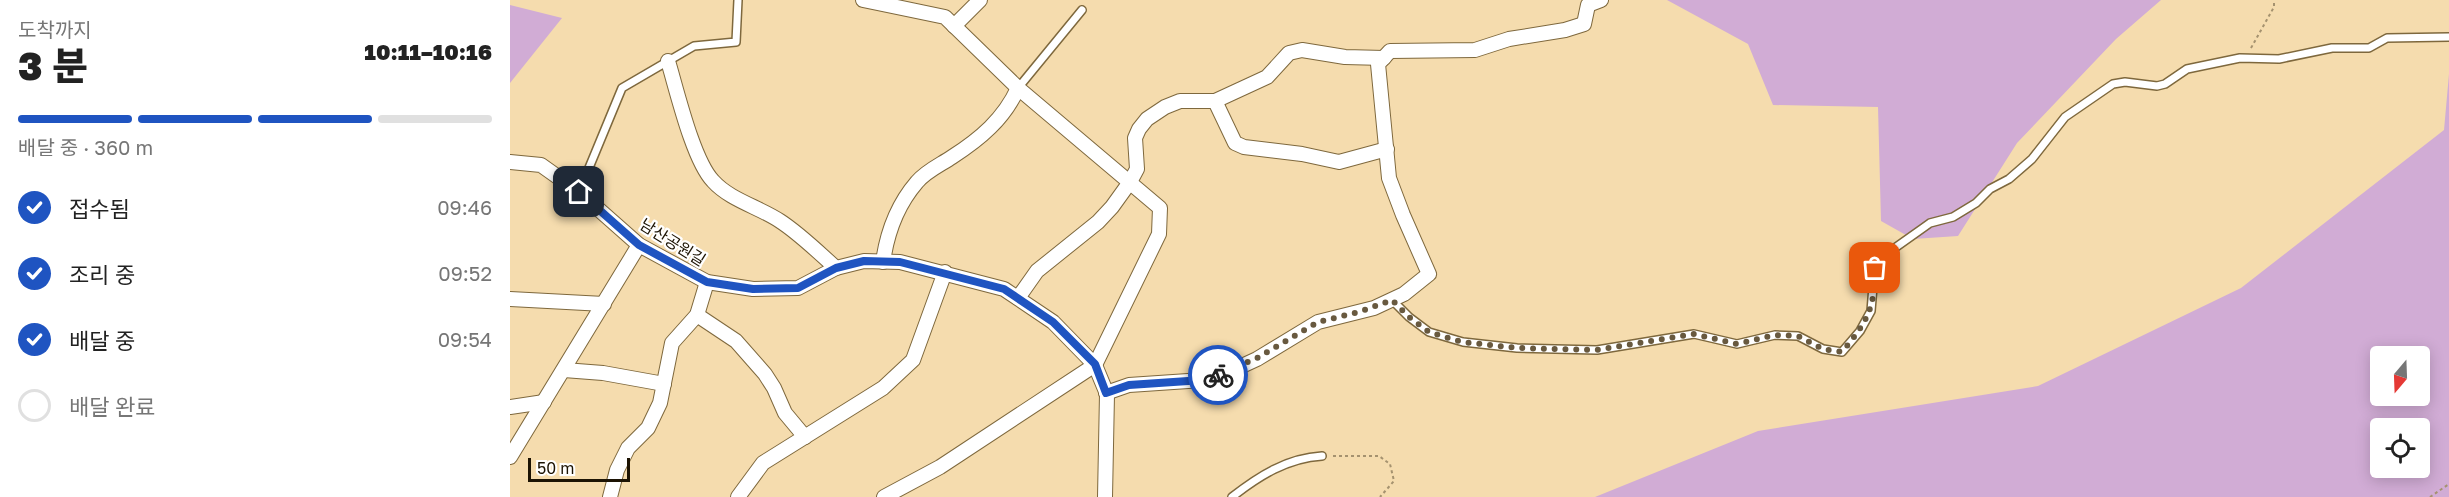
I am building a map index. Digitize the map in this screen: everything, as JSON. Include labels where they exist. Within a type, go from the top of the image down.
[{"type":"street","points":[[863,0],[945,17],[1018,88],[1160,208],[1159,234],[1095,364],[940,467],[884,497]]},
{"type":"street","points":[[954,26],[980,0]]},
{"type":"street","points":[[1105,497],[1107,394],[1129,385],[1203,380],[1231,371],[1318,322],[1354,314],[1392,300],[1404,294],[1430,274],[1389,178],[1378,64],[1390,51],[1475,50],[1509,39],[1565,30],[1584,24],[1588,5],[1601,0]]},
{"type":"street","points":[[1018,298],[1037,271],[1098,222],[1130,182],[1137,169],[1135,138],[1138,129],[1147,119],[1165,107],[1180,101],[1215,101],[1267,77],[1289,53],[1302,50],[1345,57],[1384,58]]},
{"type":"street","points":[[668,61],[695,145],[704,168],[713,181],[736,197],[780,221],[836,268]]},
{"type":"street","points":[[883,262],[886,237],[917,181],[976,141],[998,120],[1011,103],[1018,88]]},
{"type":"street","points":[[1215,101],[1235,143],[1244,147],[1302,154],[1339,162],[1387,149]]},
{"type":"street","name":"남산공원길","points":[[510,162],[541,165],[579,192],[639,245],[707,282],[753,289],[798,288],[836,268],[864,261],[900,262],[1004,289],[1053,322],[1095,364],[1107,394]]},
{"type":"street","points":[[510,457],[639,245]]},
{"type":"street","points":[[738,497],[763,463],[884,387],[913,360],[945,272]]},
{"type":"street","points":[[610,497],[617,470],[628,448],[648,428],[660,403],[672,344],[697,315],[707,282]]},
{"type":"street","points":[[510,299],[604,304]]},
{"type":"street","points":[[697,315],[725,332],[747,353],[774,388],[785,413],[805,437]]},
{"type":"street","points":[[564,370],[603,373],[664,384]]},
{"type":"street","points":[[510,407],[544,402]]},
{"type":"lane","points":[[579,192],[622,88],[694,46],[736,42],[738,0]]},
{"type":"lane","points":[[1018,88],[1082,10]]},
{"type":"lane","points":[[1392,300],[1429,332],[1462,342],[1518,348],[1597,350],[1694,334],[1737,344],[1775,335],[1798,336],[1823,349],[1842,352],[1860,331],[1871,311],[1875,262],[1930,223],[1953,217],[1976,203],[1990,189],[2009,179],[2032,159],[2065,117],[2113,84],[2126,82],[2157,86],[2165,84],[2187,69],[2240,58],[2280,59],[2332,48],[2369,48],[2387,38],[2449,37]]},
{"type":"lane","points":[[1232,497],[1276,467],[1307,457],[1322,456]]},
{"type":"path","points":[[2253,59],[2250,53],[2252,44],[2274,7],[2274,0]]},
{"type":"path","points":[[1322,456],[1379,456],[1390,464],[1394,481],[1380,497]]},
{"type":"path","points":[[2430,497],[2449,484]]},
{"type":"shaded area","points":[[1667,0],[2161,0],[2116,39],[2017,143],[1958,236],[1913,239],[1881,221],[1878,107],[1773,105],[1748,44]]},
{"type":"shaded area","points":[[510,5],[562,18],[510,83]]},
{"type":"shaded area","points":[[2449,74],[2449,497],[1595,497],[1758,431],[2038,386],[2241,288],[2444,130]]},
{"type":"way so far","points":[[1218,375],[1257,358],[1318,322],[1374,308],[1392,300],[1429,332],[1462,342],[1518,348],[1597,350],[1694,334],[1737,344],[1775,335],[1798,336],[1823,349],[1842,352],[1860,331],[1871,311],[1875,268]]},
{"type":"route","points":[[579,192],[639,245],[707,282],[753,289],[798,288],[836,268],[864,261],[900,262],[1004,289],[1053,322],[1095,364],[1106,393],[1129,385],[1203,380],[1218,375]]}]
